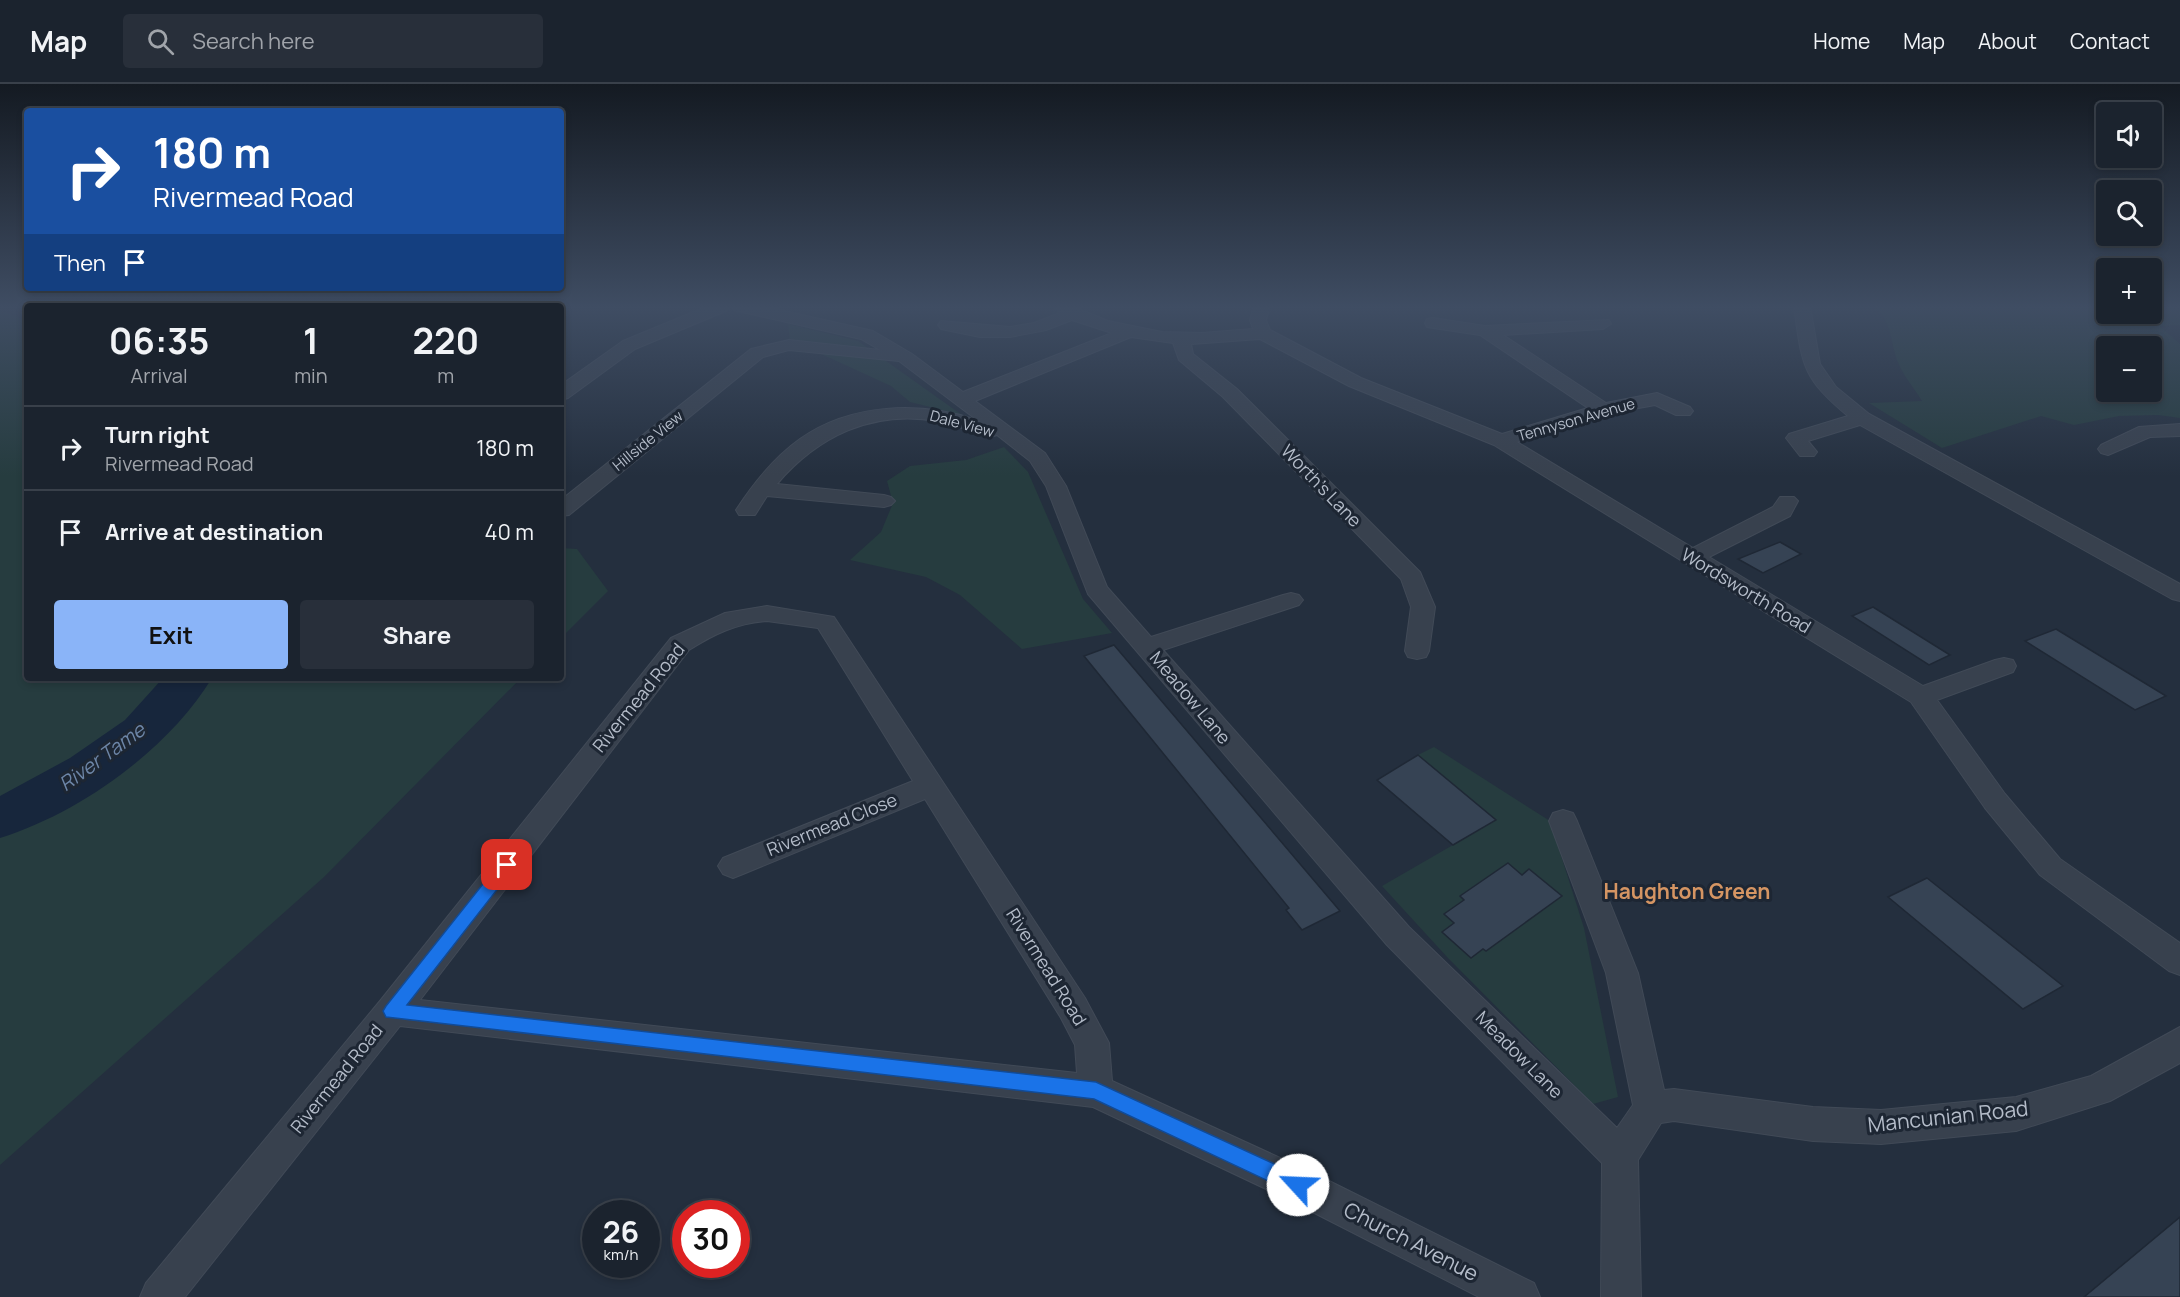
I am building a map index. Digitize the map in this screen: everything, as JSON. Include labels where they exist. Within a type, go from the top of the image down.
[{"type":"street","points":[[564,392],[605,363]]},
{"type":"street","name":"Hillside View","points":[[564,508],[745,363]]},
{"type":"street","name":"Meadow Lane","points":[[912,363],[1038,458],[1056,486],[1096,589],[1198,709],[1398,936],[1620,1156]]},
{"type":"street","points":[[960,400],[1053,363]]},
{"type":"street","name":"Worth's Lane","points":[[1193,363],[1230,393],[1412,577],[1423,607],[1417,651]]},
{"type":"street","name":"Wordsworth Road","points":[[1319,363],[1355,382],[1502,441],[1690,558],[1920,696],[1995,801],[2050,867],[2180,962]]},
{"type":"street","points":[[1533,363],[1603,409]]},
{"type":"street","points":[[1811,363],[1829,391],[1862,418],[2180,594]]},
{"type":"street","name":"Tennyson Avenue","points":[[1502,441],[1603,409],[1657,399],[1683,411]]},
{"type":"street","name":"Dale View","points":[[747,510],[760,489],[811,440],[855,422],[902,412],[938,415],[1008,435]]},
{"type":"street","points":[[1806,452],[1796,438],[1862,418]]},
{"type":"street","points":[[2108,449],[2146,431],[2180,430]]},
{"type":"street","points":[[760,489],[884,501]]},
{"type":"street","points":[[1690,558],[1784,506]]},
{"type":"street","points":[[1146,647],[1291,600]]},
{"type":"street","name":"Rivermead Road","points":[[160,1297],[392,1011],[680,644],[712,626],[734,618],[771,612],[826,622],[1073,1008],[1092,1043],[1096,1091]]},
{"type":"street","points":[[1920,696],[1943,690],[2004,666]]},
{"type":"street","name":"Rivermead Close","points":[[733,866],[931,784]]},
{"type":"street","points":[[1563,821],[1622,973],[1652,1108],[1620,1156],[1621,1297]]},
{"type":"street","name":"Church Avenue","points":[[392,1011],[1096,1091],[1298,1185],[1520,1297]]},
{"type":"street","name":"Mancunian Road","points":[[1652,1108],[1674,1105],[1813,1124],[1881,1127],[2016,1114],[2098,1090],[2163,1056],[2180,1042]]},
{"type":"green space","points":[[0,363],[24,363],[24,681],[160,681],[113,737],[82,762],[0,800]]},
{"type":"green space","points":[[840,363],[888,363],[962,415],[910,402],[891,386]]},
{"type":"green space","points":[[1898,363],[2096,363],[2096,402],[2162,402],[2162,363],[2180,363],[2180,418],[2158,415],[2119,416],[2074,425],[2041,416],[1942,448],[1869,403],[1922,401]]},
{"type":"green space","points":[[1004,447],[1028,472],[1083,599],[1112,633],[1022,649],[960,595],[926,577],[850,560],[881,532],[893,503],[887,481],[910,466],[966,460]]},
{"type":"green space","points":[[564,548],[577,549],[608,591],[564,635]]},
{"type":"green space","points":[[209,681],[518,681],[324,877],[0,1165],[0,827],[62,799],[89,782],[115,764],[163,724]]},
{"type":"green space","points":[[1434,747],[1550,821],[1584,928],[1618,1097],[1593,1104],[1448,958],[1382,886],[1472,834],[1418,755]]},
{"type":"building","points":[[1780,542],[1801,554],[1763,573],[1738,559]]},
{"type":"building","points":[[1873,607],[1950,655],[1929,665],[1852,616]]},
{"type":"building","points":[[2056,629],[2166,696],[2135,710],[2025,641]]},
{"type":"building","points":[[1114,645],[1340,911],[1302,930],[1286,910],[1289,908],[1084,656]]},
{"type":"building","points":[[1418,755],[1496,820],[1453,845],[1377,780]]},
{"type":"building","points":[[1508,863],[1522,875],[1529,869],[1562,896],[1486,951],[1483,949],[1471,958],[1442,932],[1454,923],[1444,914],[1464,900],[1460,896]]},
{"type":"building","points":[[1927,878],[2063,986],[2023,1009],[1888,897]]},
{"type":"building","points":[[2180,1217],[2180,1297],[2084,1297]]},
{"type":"waterway","name":"River Tame","points":[[0,818],[33,804],[88,771],[142,732],[186,681]]},
{"type":"district","name":"Haughton Green","points":[[1687,892]]},
{"type":"route","points":[[507,865],[392,1011],[1096,1091],[1298,1185]]}]
